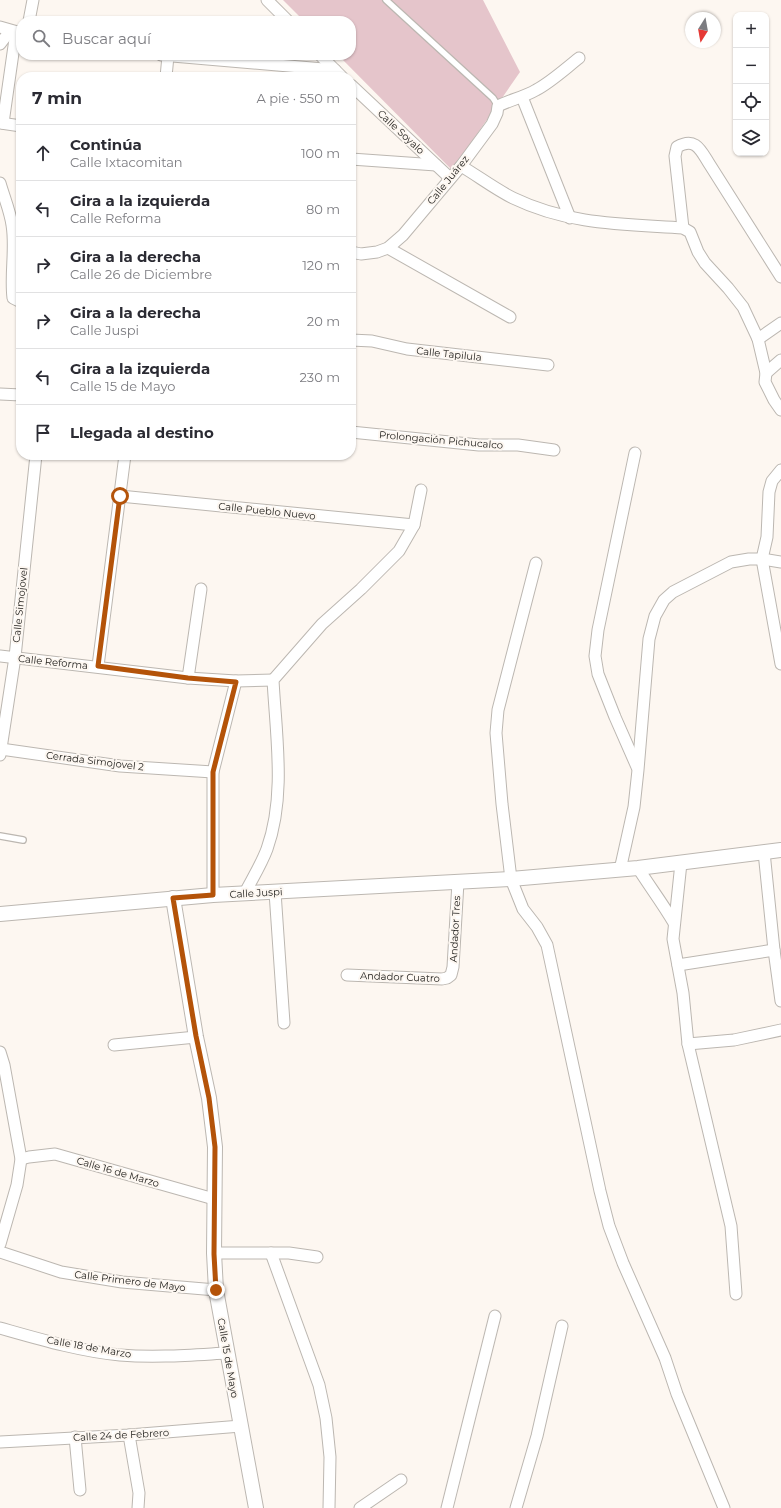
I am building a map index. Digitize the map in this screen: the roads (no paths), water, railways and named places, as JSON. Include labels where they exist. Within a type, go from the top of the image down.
[{"type":"street","points":[[31,16],[33,0]]},
{"type":"street","points":[[267,0],[283,16]]},
{"type":"street","points":[[0,44],[12,31]]},
{"type":"street","points":[[12,31],[2,123],[16,125]]},
{"type":"street","points":[[498,106],[537,90],[579,58]]},
{"type":"street","points":[[164,60],[166,72]]},
{"type":"street","points":[[205,60],[328,72]]},
{"type":"street","points":[[325,60],[337,72]]},
{"type":"street","name":"Calle Soyalo","points":[[356,90],[450,178]]},
{"type":"street","points":[[522,97],[570,218]]},
{"type":"street","name":"Calle Juárez","points":[[388,248],[403,235],[461,166],[492,124],[497,113],[498,106]]},
{"type":"street","points":[[684,228],[675,156],[677,147],[684,142],[693,143],[699,148],[781,277]]},
{"type":"street","points":[[356,159],[436,165]]},
{"type":"street","points":[[461,166],[512,198],[546,212],[570,218],[599,222],[684,228],[690,232],[698,252],[705,263],[743,307],[758,339],[766,373],[765,382],[781,410]]},
{"type":"street","points":[[0,183],[16,223]]},
{"type":"street","points":[[16,233],[13,256],[12,289],[13,298],[16,300]]},
{"type":"street","points":[[356,253],[362,254],[377,252],[388,248],[510,317]]},
{"type":"street","points":[[758,339],[781,323]]},
{"type":"street","name":"Calle Tapilula","points":[[356,340],[372,341],[407,350],[548,365]]},
{"type":"street","points":[[766,373],[781,360]]},
{"type":"street","points":[[0,394],[16,395]]},
{"type":"street","name":"Prolongación Pichucalco","points":[[356,433],[479,445],[518,445],[554,450]]},
{"type":"street","points":[[635,453],[599,623],[595,656],[598,674],[638,770]]},
{"type":"street","name":"Calle Simojovel","points":[[0,752],[15,657],[35,460]]},
{"type":"street","points":[[98,666],[124,460]]},
{"type":"street","points":[[780,471],[772,481],[769,492],[767,537],[762,559],[780,657]]},
{"type":"street","points":[[245,893],[267,849],[274,824],[278,797],[273,680],[322,624],[361,589],[398,551],[414,525],[422,490]]},
{"type":"street","name":"Calle Pueblo Nuevo","points":[[120,496],[414,525]]},
{"type":"street","points":[[620,870],[634,807],[649,640],[655,616],[664,600],[673,592],[731,562],[749,559],[762,559],[781,562]]},
{"type":"street","points":[[536,563],[498,710],[496,733],[502,804],[511,879],[523,909],[537,927],[547,945],[609,1226],[665,1358],[677,1394],[724,1508]]},
{"type":"street","points":[[188,678],[201,589]]},
{"type":"street","name":"Calle Reforma","points":[[0,656],[98,666],[188,678],[236,682],[273,680]]},
{"type":"street","points":[[213,895],[213,772],[236,682]]},
{"type":"street","name":"Cerrada Simojovel 2","points":[[0,752],[120,766],[213,772]]},
{"type":"street","name":"Calle Juspi","points":[[0,915],[213,895],[511,879],[620,870],[781,850]]},
{"type":"street","points":[[764,852],[781,1001]]},
{"type":"street","points":[[681,863],[673,940],[683,993],[688,1044],[731,1226],[736,1294]]},
{"type":"street","points":[[638,868],[649,886],[663,904],[674,923]]},
{"type":"street","name":"Andador Tres","points":[[451,975],[453,967],[458,882]]},
{"type":"street","points":[[275,892],[284,1023]]},
{"type":"street","name":"Calle 15 de Mayo","points":[[173,898],[196,1036],[209,1098],[215,1147],[214,1254],[216,1290],[256,1508]]},
{"type":"street","points":[[678,965],[774,950]]},
{"type":"street","name":"Andador Cuatro","points":[[347,975],[442,979],[448,978],[451,975]]},
{"type":"street","points":[[688,1044],[734,1040],[781,1030]]},
{"type":"street","points":[[114,1045],[196,1036]]},
{"type":"street","points":[[0,1052],[4,1065],[21,1159],[17,1184],[0,1244]]},
{"type":"street","name":"Calle 16 de Marzo","points":[[21,1159],[55,1154],[214,1200]]},
{"type":"street","name":"Calle Primero de Mayo","points":[[0,1252],[61,1272],[122,1282],[216,1290]]},
{"type":"street","points":[[271,1253],[320,1385],[326,1418],[330,1456],[329,1508]]},
{"type":"street","points":[[214,1254],[289,1253],[317,1257]]},
{"type":"street","points":[[447,1508],[495,1316]]},
{"type":"street","points":[[516,1508],[537,1436],[562,1326]]},
{"type":"street","name":"Calle 18 de Marzo","points":[[0,1328],[62,1344],[119,1355],[171,1357],[227,1353]]},
{"type":"street","name":"Calle 24 de Febrero","points":[[0,1442],[129,1435],[241,1426]]},
{"type":"street","points":[[129,1435],[139,1493],[138,1508]]},
{"type":"street","points":[[75,1437],[80,1490]]},
{"type":"street","points":[[360,1508],[401,1480]]},
{"type":"lane","points":[[386,0],[493,98],[498,106]]},
{"type":"lane","points":[[0,836],[23,840]]}]
